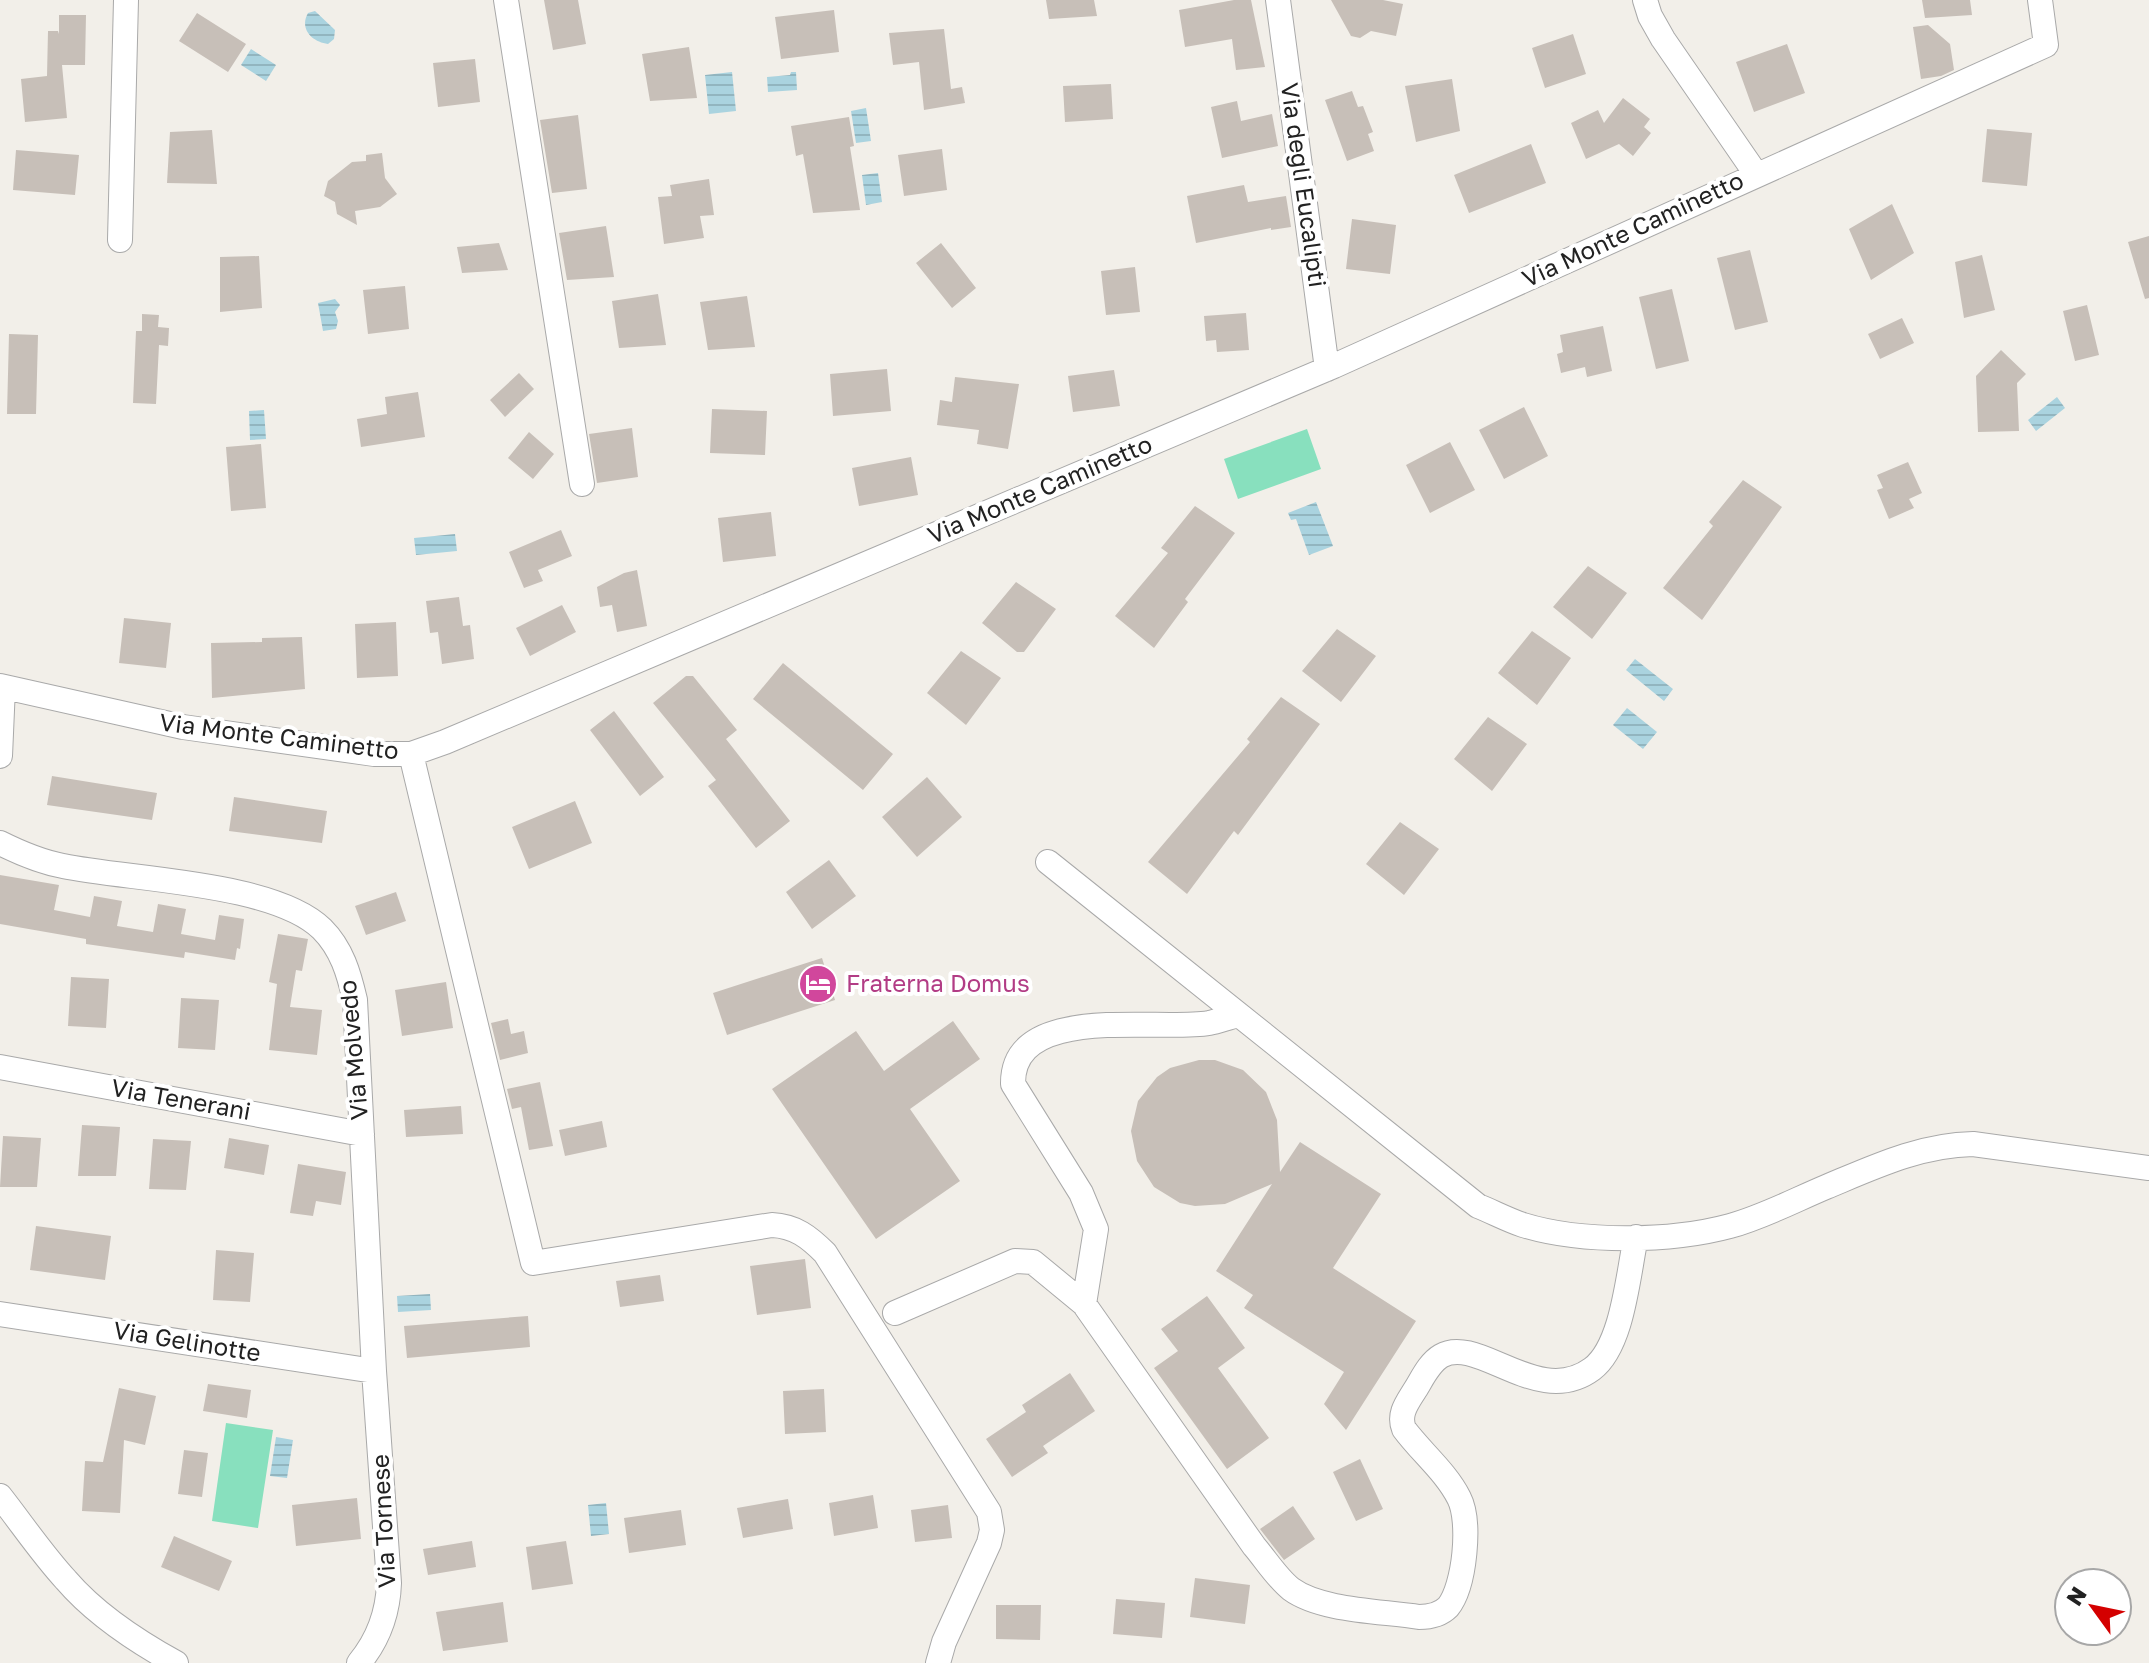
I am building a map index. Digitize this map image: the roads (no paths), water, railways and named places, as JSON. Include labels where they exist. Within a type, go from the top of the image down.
[{"type":"street","points":[[120,240],[126,0]]},
{"type":"street","points":[[506,0],[582,484]]},
{"type":"street","name":"Via degli Eucalipti","points":[[1278,0],[1327,369]]},
{"type":"street","points":[[1645,0],[1663,39],[1756,174]]},
{"type":"street","name":"Via Monte Caminetto","points":[[2,686],[183,727],[374,754],[411,754],[1327,369],[2046,45],[2040,0]]},
{"type":"street","points":[[0,756],[2,686]]},
{"type":"street","points":[[411,754],[533,1263],[772,1225],[791,1227],[803,1233],[825,1253],[989,1512],[992,1530],[989,1543],[944,1642],[938,1663]]},
{"type":"street","name":"Via Molvedo","points":[[0,843],[28,856],[63,866],[248,895],[291,909],[314,923],[333,942],[343,958],[355,1000],[374,1371]]},
{"type":"street","points":[[1048,862],[1478,1206],[1523,1225],[1564,1234],[1656,1239],[1732,1226],[1886,1162],[1952,1144],[1973,1144],[2149,1168]]},
{"type":"street","points":[[1084,1304],[1096,1229],[1081,1193],[1013,1084],[1013,1067],[1033,1043],[1072,1027],[1208,1023],[1239,1015]]},
{"type":"street","name":"Via Tenerani","points":[[0,1067],[362,1134]]},
{"type":"street","points":[[895,1313],[1015,1261],[1033,1262],[1084,1304],[1254,1546],[1283,1582],[1300,1594],[1318,1601],[1419,1617],[1434,1616],[1446,1609],[1456,1592],[1465,1539],[1465,1517],[1458,1496],[1448,1481],[1404,1429],[1404,1407],[1433,1362],[1445,1354],[1462,1353],[1551,1382],[1569,1380],[1594,1368],[1615,1335],[1636,1237]]},
{"type":"street","name":"Via Gelinotte","points":[[0,1314],[374,1371]]},
{"type":"street","name":"Via Tornese","points":[[359,1663],[378,1635],[388,1597],[374,1371]]},
{"type":"street","points":[[0,1496],[67,1581],[92,1605],[127,1634],[176,1663]]},
{"type":"water","points":[[315,11],[335,30],[334,39],[328,44],[312,38],[306,29],[308,13]]},
{"type":"water","points":[[251,49],[276,65],[266,81],[241,65]]},
{"type":"water","points":[[732,72],[736,111],[709,114],[705,75]]},
{"type":"water","points":[[796,72],[797,90],[768,92],[767,77],[790,75]]},
{"type":"water","points":[[866,108],[871,141],[856,143],[851,111]]},
{"type":"water","points":[[878,173],[882,202],[866,205],[862,175]]},
{"type":"water","points":[[335,299],[340,305],[335,312],[338,321],[336,329],[323,331],[318,303]]},
{"type":"water","points":[[2057,397],[2065,408],[2036,431],[2028,420]]},
{"type":"water","points":[[264,410],[266,439],[250,440],[249,411]]},
{"type":"water","points":[[1316,502],[1333,546],[1309,555],[1296,519],[1291,520],[1288,513]]},
{"type":"water","points":[[455,534],[457,551],[416,555],[414,538]]},
{"type":"water","points":[[1635,659],[1673,689],[1664,701],[1626,670]]},
{"type":"water","points":[[1627,708],[1657,732],[1643,749],[1613,725]]},
{"type":"water","points":[[430,1294],[431,1310],[398,1312],[397,1296]]},
{"type":"water","points":[[276,1437],[293,1440],[287,1478],[270,1476]]},
{"type":"water","points":[[606,1503],[609,1534],[591,1536],[588,1505]]},
{"type":"place","name":"Fraterna Domus","points":[[818,984]]}]
